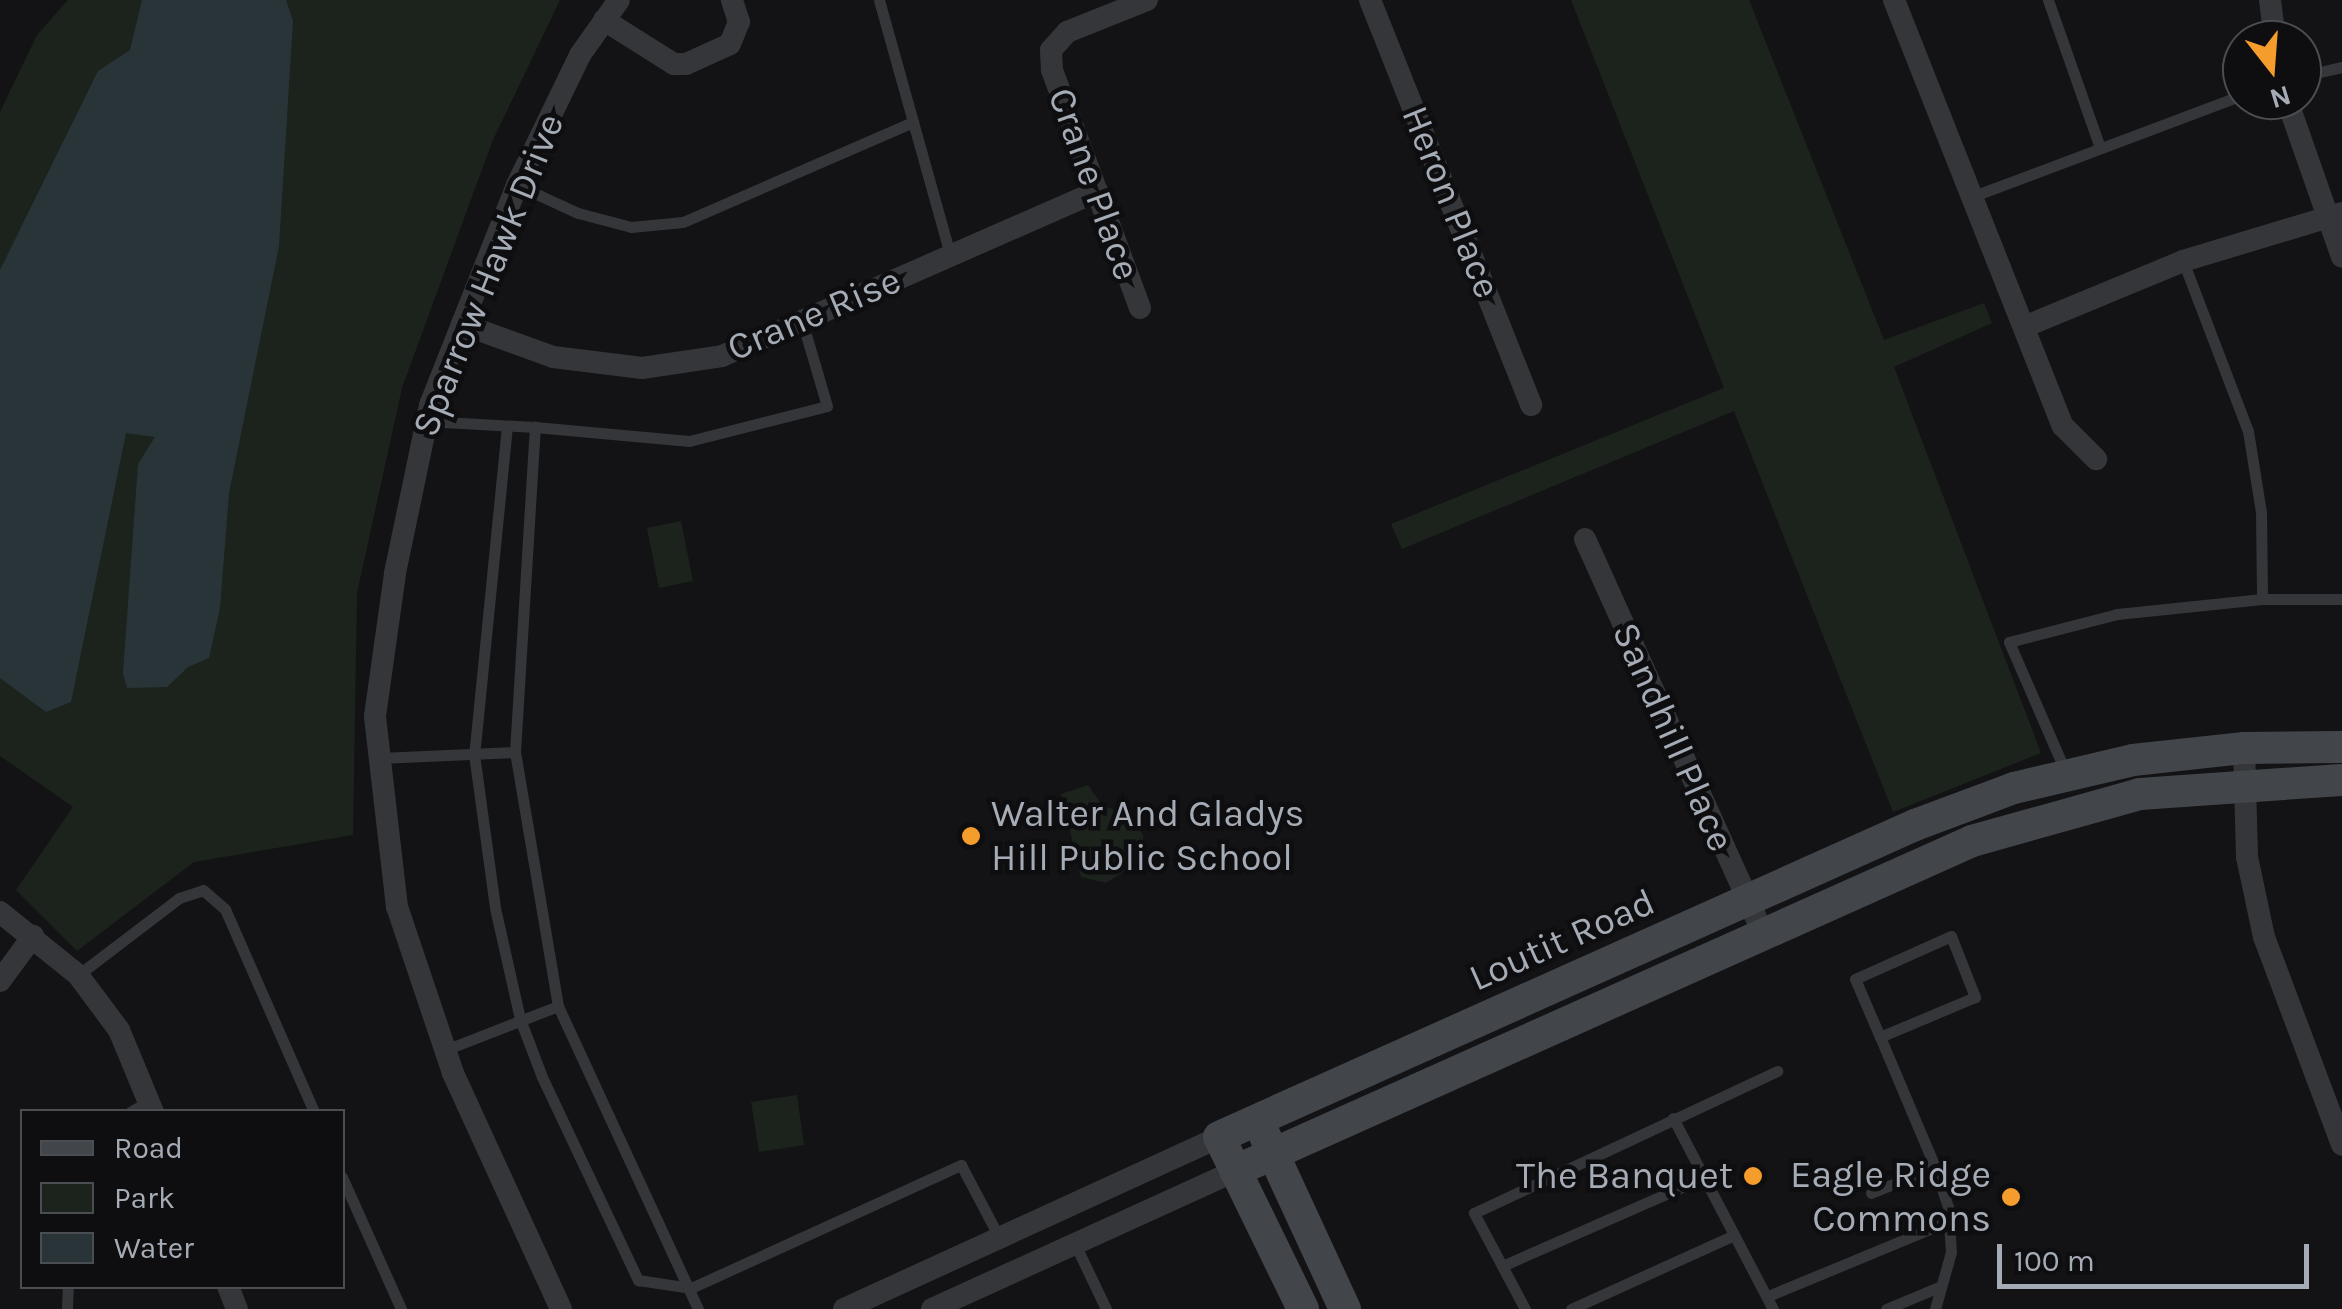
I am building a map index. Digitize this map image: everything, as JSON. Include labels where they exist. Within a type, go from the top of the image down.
[{"type":"street","name":"Sparrow Hawk Drive","points":[[561,1309],[445,1050],[397,907],[375,716],[426,421],[517,185],[580,55],[619,0]]},
{"type":"street","points":[[604,20],[674,64],[686,64],[730,44],[740,22],[732,0]]},
{"type":"street","name":"Crane Place","points":[[1140,308],[1051,50],[1066,32],[1147,0]]},
{"type":"street","name":"Heron Place","points":[[1370,0],[1531,406]]},
{"type":"street","points":[[1894,0],[2063,426],[2096,459]]},
{"type":"street","points":[[2295,120],[2333,216],[2342,256]]},
{"type":"street","name":"Crane Rise","points":[[462,324],[552,356],[642,368],[722,356],[1097,191]]},
{"type":"street","points":[[2024,327],[2182,261],[2333,216]]},
{"type":"street","name":"Sandhill Place","points":[[1585,539],[1763,934]]},
{"type":"street","name":"Loutit Road","points":[[844,1309],[889,1300],[1000,1240],[1219,1138],[1915,825],[2066,774],[2244,748],[2342,747]]},
{"type":"street","points":[[2244,748],[2247,857],[2264,937],[2342,1145]]},
{"type":"street","name":"Loutit Road","points":[[932,1309],[1972,840],[2076,807],[2245,784],[2342,780]]},
{"type":"street","points":[[0,912],[78,975],[119,1030],[144,1108]]},
{"type":"street","points":[[0,981],[33,936]]},
{"type":"street","points":[[1258,1120],[1345,1309]]},
{"type":"street","points":[[1219,1138],[1303,1309]]},
{"type":"lane","points":[[879,0],[950,256]]},
{"type":"lane","points":[[2048,0],[2100,148]]},
{"type":"lane","points":[[1971,196],[2222,102]]},
{"type":"lane","points":[[517,185],[578,213],[631,227],[684,222],[913,122]]},
{"type":"lane","points":[[2182,261],[2248,430],[2260,512],[2262,599]]},
{"type":"lane","points":[[426,421],[690,441],[828,406],[802,321]]},
{"type":"lane","points":[[507,426],[474,754],[495,908],[520,1019],[638,1280],[691,1288],[961,1165],[1000,1240]]},
{"type":"lane","points":[[535,428],[515,752],[558,1006],[698,1309]]},
{"type":"lane","points":[[2066,774],[2009,642],[2118,614],[2262,599],[2342,600]]},
{"type":"lane","points":[[380,758],[515,752]]},
{"type":"lane","points":[[78,975],[180,898],[203,890],[225,909],[313,1109]]},
{"type":"lane","points":[[1880,1037],[1975,997],[1952,936],[1855,979],[1935,1168],[1949,1221],[1951,1252],[1936,1309]]},
{"type":"lane","points":[[445,1050],[558,1006]]},
{"type":"lane","points":[[1525,1309],[1474,1213],[1777,1071]]},
{"type":"lane","points":[[1673,1118],[1730,1238],[1773,1309]]},
{"type":"lane","points":[[1870,1193],[1935,1168]]},
{"type":"lane","points":[[1502,1266],[1702,1178]]},
{"type":"lane","points":[[345,1184],[401,1309]]},
{"type":"lane","points":[[1768,1296],[1949,1221]]},
{"type":"lane","points":[[1570,1309],[1730,1238]]},
{"type":"lane","points":[[1075,1244],[1106,1309]]},
{"type":"lane","points":[[1886,1309],[1939,1287]]},
{"type":"green space","points":[[68,0],[560,0],[492,142],[402,388],[357,593],[353,835],[194,862],[77,951],[16,890],[73,807],[0,756],[0,112],[37,35]]},
{"type":"green space","points":[[1571,0],[1749,0],[1884,340],[1984,303],[1992,323],[1894,367],[2041,753],[1893,812],[1734,411],[1402,549],[1391,524],[1724,388]]},
{"type":"green space","points":[[681,521],[693,581],[659,588],[647,528]]},
{"type":"green space","points":[[1088,785],[1102,805],[1130,816],[1143,835],[1143,859],[1106,883],[1081,877],[1061,794]]},
{"type":"green space","points":[[797,1095],[804,1145],[759,1152],[751,1102]]},
{"type":"water","points":[[142,0],[286,0],[293,21],[279,246],[229,493],[220,608],[209,658],[188,667],[167,687],[127,688],[123,673],[138,464],[155,437],[126,433],[71,702],[46,712],[0,678],[0,270],[98,71],[130,50]]},
{"type":"place","name":"Walter And Gladys Hill Public School","points":[[971,836]]},
{"type":"place","name":"The Banquet","points":[[1753,1176]]},
{"type":"place","name":"Eagle Ridge Commons","points":[[2011,1197]]}]
